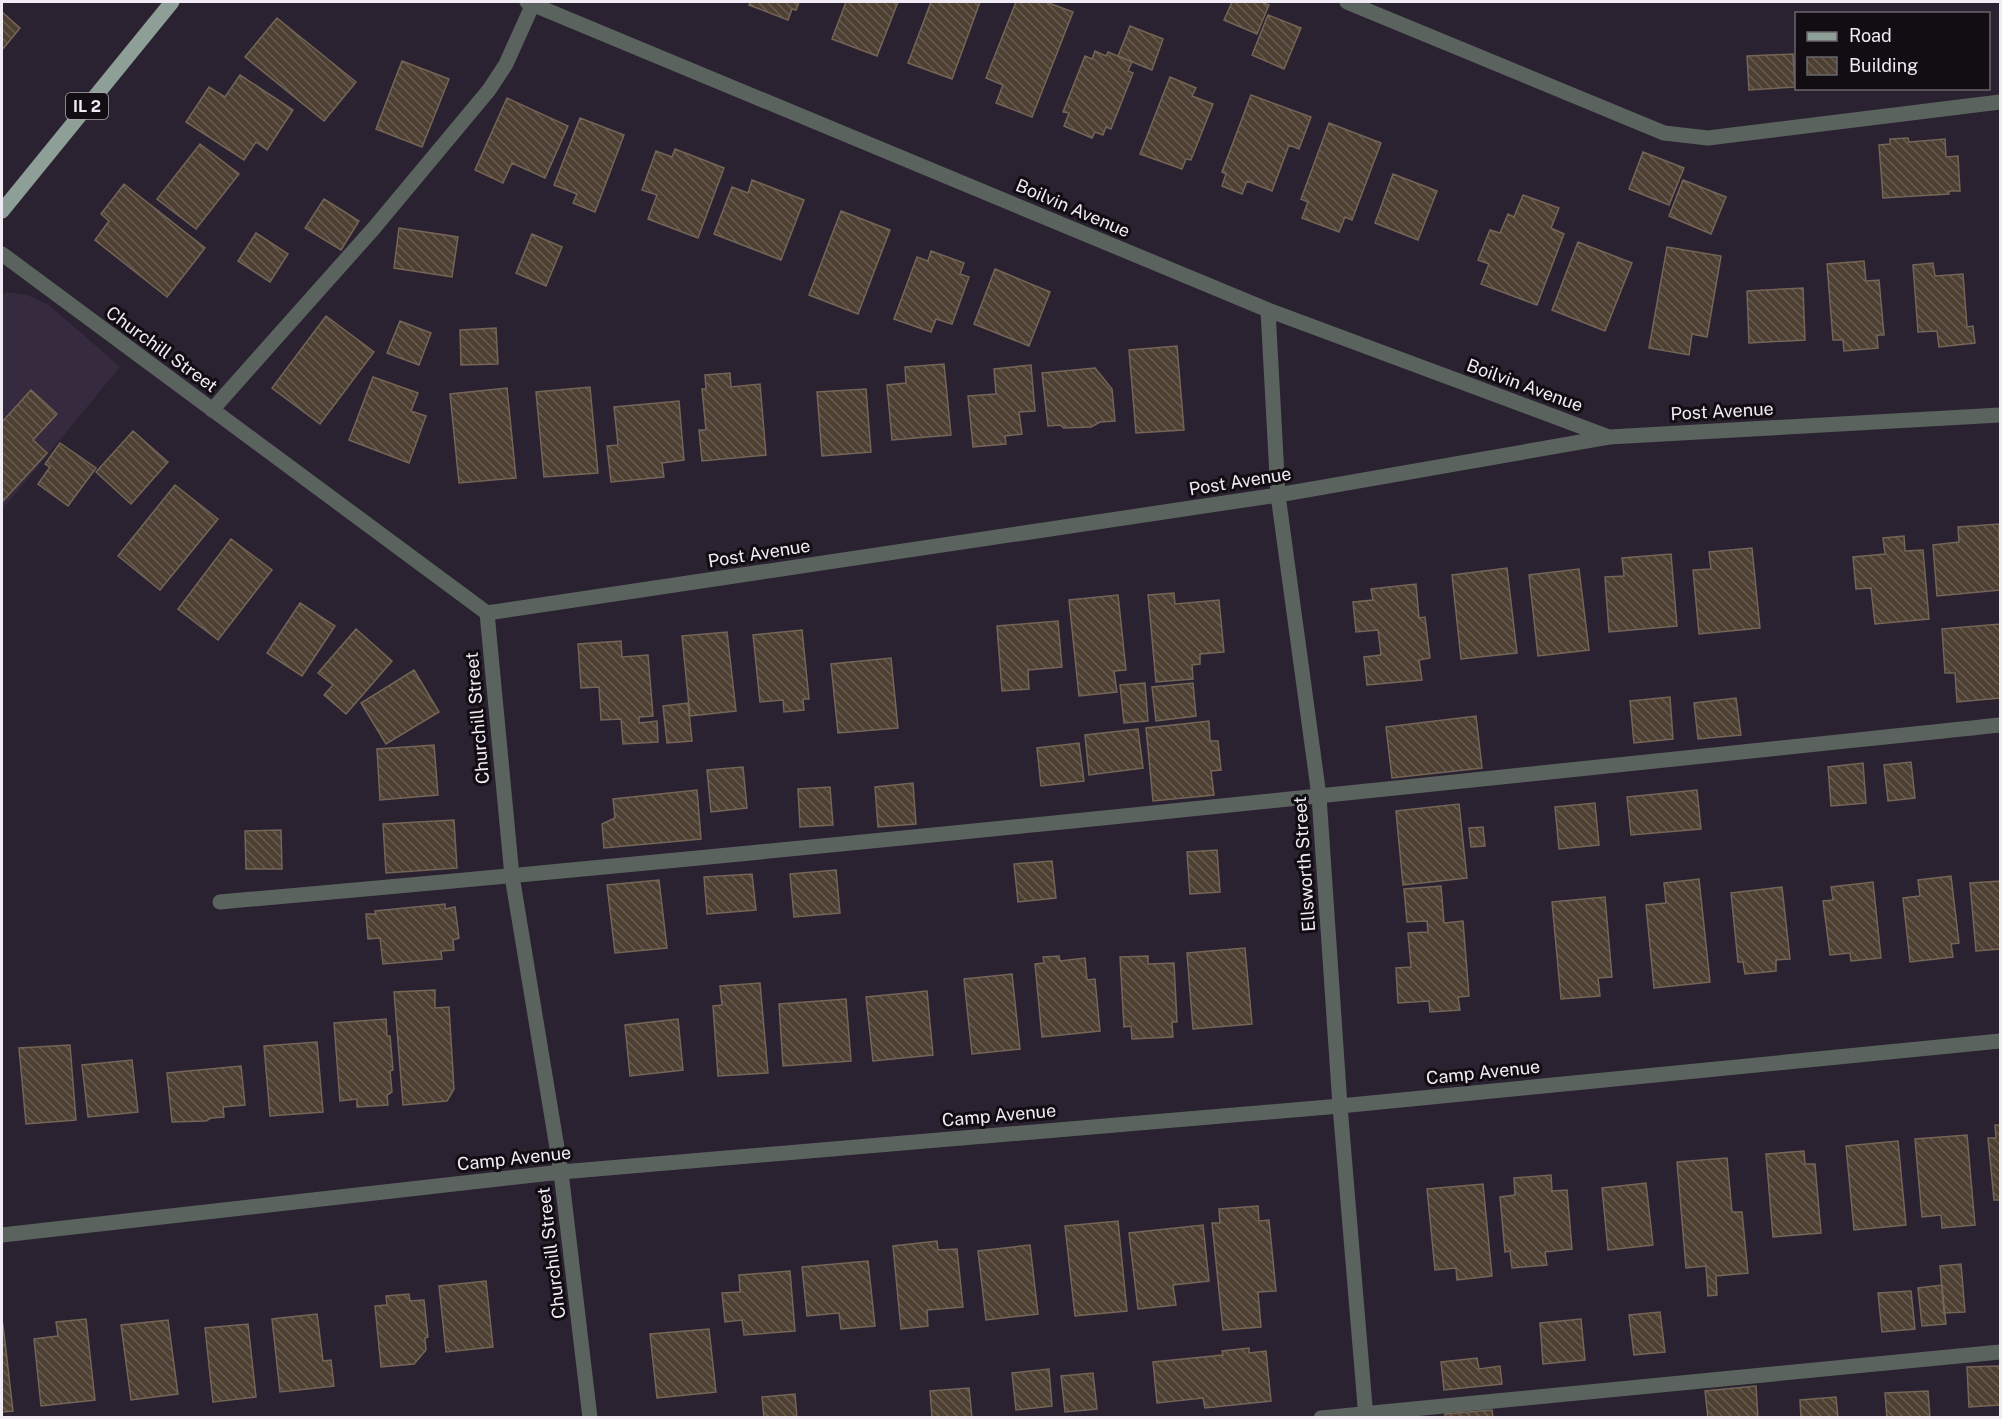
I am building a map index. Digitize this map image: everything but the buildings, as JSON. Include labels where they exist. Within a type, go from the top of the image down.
[{"type":"main road","name":"IL 2","points":[[2,211],[172,2]]},
{"type":"street","points":[[1347,2],[1664,133],[1708,138],[2001,102]]},
{"type":"street","points":[[212,410],[374,228],[489,90],[506,64],[530,3]]},
{"type":"street","name":"Boilvin Avenue","points":[[530,3],[1268,310],[1609,437]]},
{"type":"street","name":"Churchill Street","points":[[2,254],[487,613],[512,876],[561,1172],[590,1418]]},
{"type":"street","name":"Ellsworth Street","points":[[1268,310],[1278,495],[1319,796],[1340,1106],[1366,1415]]},
{"type":"street","name":"Post Avenue","points":[[487,613],[1278,495],[1609,437],[2001,415]]},
{"type":"street","points":[[220,902],[512,876],[1319,796],[2001,725]]},
{"type":"street","name":"Camp Avenue","points":[[2,1235],[561,1172],[1340,1106],[2001,1041]]},
{"type":"street","points":[[1321,1418],[2001,1352]]},
{"type":"shaded area","points":[[7,292],[27,295],[49,305],[120,367],[2,510],[2,294]]}]
